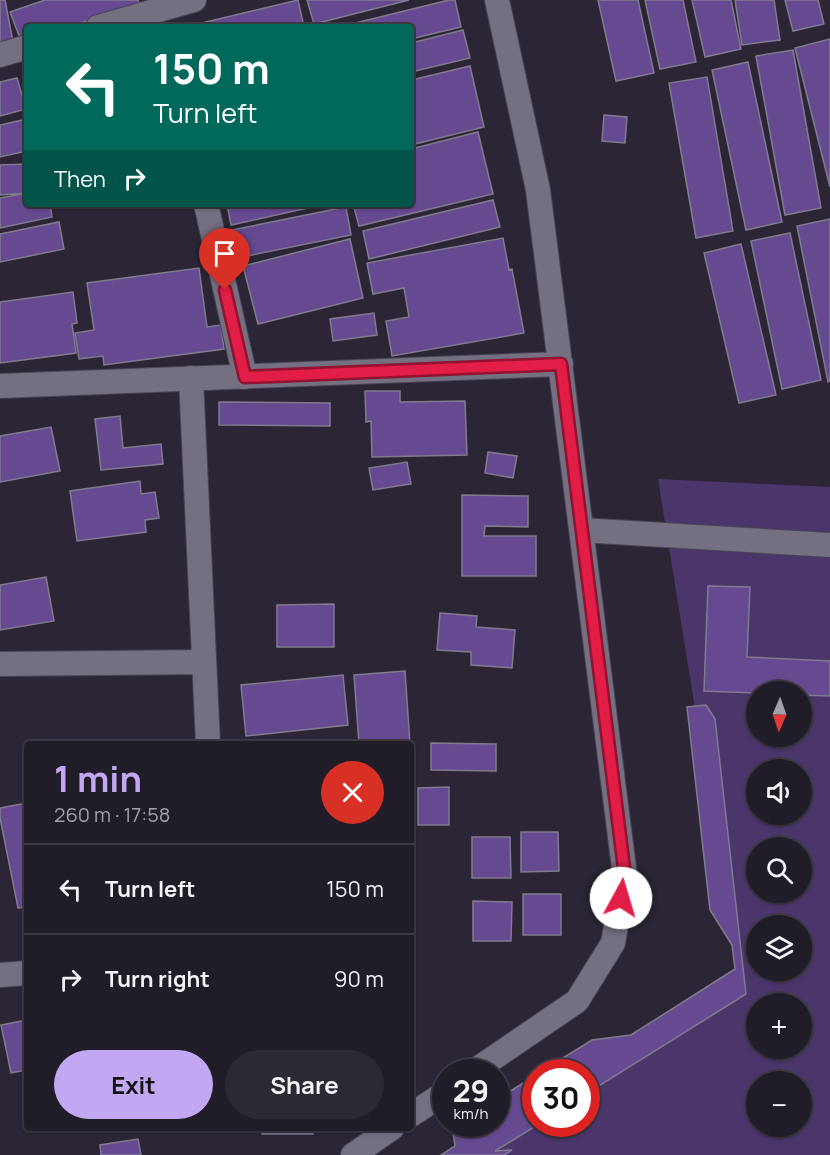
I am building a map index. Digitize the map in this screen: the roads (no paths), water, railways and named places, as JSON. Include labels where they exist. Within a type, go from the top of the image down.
[{"type":"street","points":[[110,24],[160,12],[194,0]]},
{"type":"street","points":[[492,1059],[577,1001],[613,943],[625,876],[538,190],[497,0]]},
{"type":"street","points":[[0,55],[24,48]]},
{"type":"street","points":[[207,207],[245,377]]},
{"type":"street","points":[[0,386],[561,364]]},
{"type":"street","points":[[191,378],[208,741]]},
{"type":"street","points":[[581,530],[830,544]]},
{"type":"street","points":[[0,664],[204,663]]},
{"type":"street","points":[[0,975],[24,973]]},
{"type":"street","points":[[414,1113],[432,1101]]},
{"type":"street","points":[[353,1155],[389,1131]]}]
